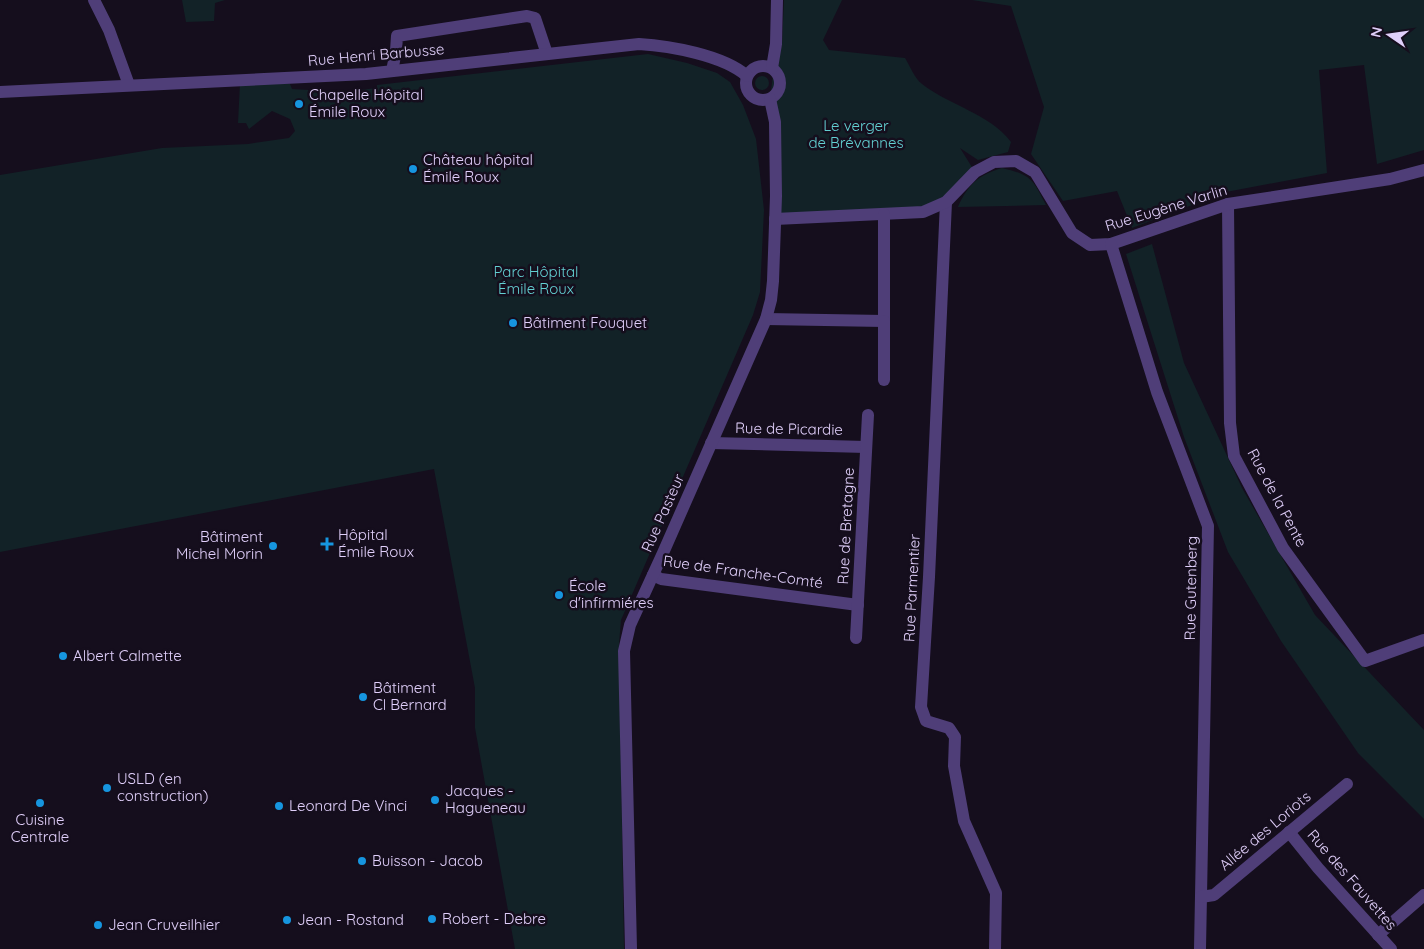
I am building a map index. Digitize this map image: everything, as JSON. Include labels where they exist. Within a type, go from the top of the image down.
[{"type":"street","points":[[94,0],[109,30],[129,85]]},
{"type":"street","points":[[772,68],[776,44],[777,0]]},
{"type":"street","points":[[392,71],[396,51],[396,36],[527,16],[535,18],[547,54]]},
{"type":"street","name":"Rue Henri Barbusse","points":[[0,92],[366,74],[639,44],[664,46],[691,52],[736,67],[747,76]]},
{"type":"street","points":[[766,66],[772,68],[779,76],[780,87],[774,96],[770,99],[758,100],[748,94],[745,82],[747,76],[755,68],[766,66]]},
{"type":"street","name":"Rue Pasteur","points":[[631,949],[624,651],[630,625],[766,319],[773,281],[775,219],[775,122],[770,99]]},
{"type":"street","name":"Rue Eugène Varlin","points":[[884,214],[923,212],[946,202],[975,172],[994,162],[1016,161],[1035,172],[1072,233],[1090,245],[1111,244],[1228,204],[1397,178],[1424,170]]},
{"type":"street","name":"Rue Parmentier","points":[[946,202],[930,577],[920,708],[926,721],[949,728],[955,737],[954,766],[964,820],[996,892],[995,949]]},
{"type":"street","name":"Rue de la Pente","points":[[1228,204],[1230,423],[1234,456],[1282,548],[1365,661],[1424,640]]},
{"type":"street","points":[[775,219],[884,214],[884,380]]},
{"type":"street","name":"Rue Gutenberg","points":[[1111,244],[1157,392],[1208,526],[1200,949]]},
{"type":"street","points":[[766,319],[884,321]]},
{"type":"street","name":"Rue de Bretagne","points":[[856,638],[868,415]]},
{"type":"street","name":"Rue de Picardie","points":[[711,443],[866,446]]},
{"type":"street","name":"Rue de Franche-Comté","points":[[653,575],[661,579],[858,605]]},
{"type":"street","name":"Allée des Loriots","points":[[1201,897],[1214,895],[1347,784]]},
{"type":"street","name":"Rue des Fauvettes","points":[[1289,832],[1391,949]]},
{"type":"street","points":[[1378,935],[1424,895]]},
{"type":"green space","points":[[182,0],[225,0],[215,3],[214,21],[186,22]]},
{"type":"green space","name":"Le verger de Brévannes","points":[[784,0],[842,0],[823,40],[829,50],[905,58],[919,82],[933,92],[981,117],[1002,132],[1011,142],[1008,152],[978,160],[960,148],[975,172],[923,212],[775,219],[770,99],[774,67],[782,44]]},
{"type":"green space","points":[[972,0],[1424,0],[1424,150],[1377,164],[1364,65],[1319,70],[1327,173],[1226,192],[1132,228],[1117,191],[1063,201],[1031,154],[1044,107],[1011,6]]},
{"type":"green space","name":"Parc Hôpital Émile Roux","points":[[648,54],[687,63],[717,73],[730,82],[743,105],[756,139],[764,210],[760,292],[753,315],[621,620],[619,644],[624,949],[515,949],[475,728],[475,688],[434,469],[0,552],[0,175],[162,148],[248,144],[289,138],[295,131],[290,119],[272,111],[249,129],[246,123],[238,123],[240,83],[290,84],[292,89],[342,92],[377,88],[377,85]]},
{"type":"green space","points":[[759,76],[765,76],[769,83],[765,90],[759,90],[755,86],[755,80]]},
{"type":"green space","points":[[1002,168],[1026,176],[1034,184],[1046,205],[958,207],[970,186],[981,177]]},
{"type":"green space","points":[[1152,244],[1184,363],[1242,488],[1315,615],[1424,730],[1424,819],[1358,753],[1281,641],[1228,552],[1184,437],[1126,254]]},
{"type":"place","name":"Chapelle Hôpital Émile Roux","points":[[299,104]]},
{"type":"place","name":"Château hôpital Émile Roux","points":[[413,169]]},
{"type":"place","name":"Bâtiment Fouquet","points":[[513,323]]},
{"type":"place","name":"Hôpital Émile Roux","points":[[327,544]]},
{"type":"place","name":"Bâtiment Michel Morin","points":[[273,546]]},
{"type":"place","name":"École d'infirmiéres","points":[[559,595]]},
{"type":"place","name":"Albert Calmette","points":[[63,656]]},
{"type":"place","name":"Bâtiment Cl Bernard","points":[[363,697]]},
{"type":"place","name":"USLD (en construction)","points":[[107,788]]},
{"type":"place","name":"Jacques - Hagueneau","points":[[435,800]]},
{"type":"place","name":"Cuisine Centrale","points":[[40,803]]},
{"type":"place","name":"Leonard De Vinci","points":[[279,806]]},
{"type":"place","name":"Buisson - Jacob","points":[[362,861]]},
{"type":"place","name":"Robert - Debre","points":[[432,919]]},
{"type":"place","name":"Jean - Rostand","points":[[287,920]]},
{"type":"place","name":"Jean Cruveilhier","points":[[98,925]]}]
